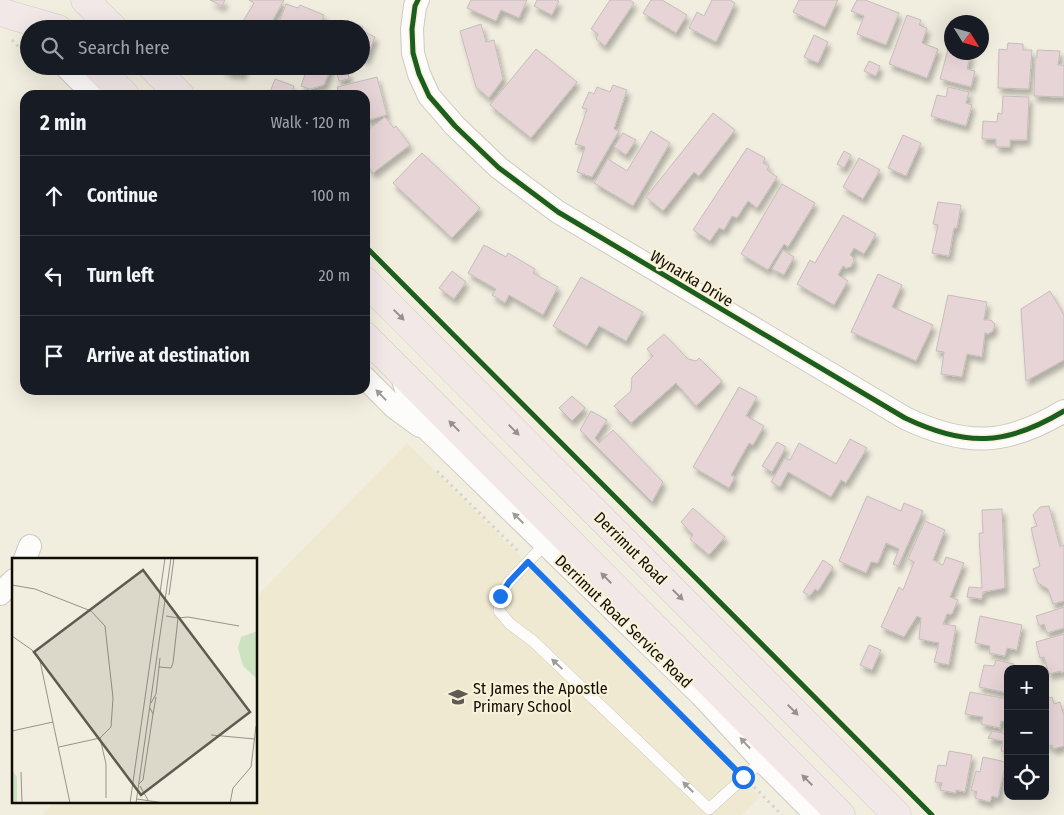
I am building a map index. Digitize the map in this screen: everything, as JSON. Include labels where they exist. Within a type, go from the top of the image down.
[{"type":"highway","points":[[30,0],[49,20]]},
{"type":"highway","points":[[85,0],[105,20]]},
{"type":"highway","points":[[0,12],[27,20]]},
{"type":"highway","points":[[105,75],[120,90]]},
{"type":"highway","points":[[160,75],[175,90]]},
{"type":"highway","name":"Derrimut Road","points":[[370,286],[897,815]]},
{"type":"highway","points":[[379,354],[841,815]]},
{"type":"street","name":"Wynarka Drive","points":[[412,2],[413,53],[419,74],[429,96],[455,126],[498,168],[558,212],[905,418],[932,430],[962,438],[992,439],[1022,432],[1064,411]]},
{"type":"street","points":[[74,75],[89,90]]},
{"type":"street","name":"Derrimut Road Service Road","points":[[379,354],[412,410],[428,430],[701,695],[816,815]]},
{"type":"street","name":"Derrimut Road Service Road","points":[[370,383],[394,407],[416,424],[428,430]]},
{"type":"street","points":[[0,594],[12,582]]},
{"type":"lane","points":[[545,544],[509,582],[500,596],[499,611],[510,624],[533,641],[706,812],[762,760]]},
{"type":"path","points":[[10,38],[20,48]]},
{"type":"path","points":[[434,468],[782,815]]},
{"type":"shaded area","name":"St James the Apostle Primary School","points":[[407,443],[760,797],[742,815],[42,815],[54,802],[258,802],[258,595]]},
{"type":"building","points":[[210,0],[225,0],[222,6]]},
{"type":"building","points":[[249,0],[284,0],[273,20],[244,20],[254,3]]},
{"type":"building","points":[[471,0],[527,0],[519,18],[501,10],[496,21],[467,8]]},
{"type":"building","points":[[537,0],[559,1],[552,15],[534,6]]},
{"type":"building","points":[[610,0],[630,0],[634,3],[605,46],[596,39],[598,34],[591,29]]},
{"type":"building","points":[[651,0],[662,0],[687,15],[676,33],[643,13]]},
{"type":"building","points":[[712,0],[730,0],[735,3],[716,42],[689,28],[697,12],[704,16]]},
{"type":"building","points":[[799,0],[838,0],[825,27],[793,12]]},
{"type":"building","points":[[857,0],[865,0],[899,13],[886,45],[857,34],[864,16],[851,11]]},
{"type":"building","points":[[286,4],[298,8],[300,5],[324,15],[322,20],[280,20]]},
{"type":"building","points":[[907,15],[921,20],[919,25],[927,28],[922,43],[938,49],[927,78],[889,64]]},
{"type":"building","points":[[481,24],[486,42],[494,40],[503,79],[489,98],[476,87],[460,31]]},
{"type":"building","points":[[370,35],[375,37],[370,49]]},
{"type":"building","points":[[814,35],[828,42],[818,63],[804,57]]},
{"type":"building","points":[[1008,43],[1023,44],[1023,50],[1032,50],[1029,89],[998,88],[999,49],[1007,50]]},
{"type":"building","points":[[536,49],[577,82],[531,138],[490,105]]},
{"type":"building","points":[[1037,50],[1060,51],[1058,65],[1064,65],[1064,97],[1034,96]]},
{"type":"building","points":[[945,60],[969,60],[967,69],[975,71],[971,87],[940,79]]},
{"type":"building","points":[[869,61],[880,66],[876,76],[864,71]]},
{"type":"building","points":[[305,75],[328,75],[324,85],[310,89],[301,86]]},
{"type":"building","points":[[337,75],[348,75],[349,79],[339,81]]},
{"type":"building","points":[[377,77],[387,115],[370,120],[370,90],[338,90],[337,87]]},
{"type":"building","points":[[275,79],[294,86],[293,90],[271,90]]},
{"type":"building","points":[[613,85],[627,90],[614,129],[619,131],[592,177],[577,172],[585,147],[575,144],[587,109],[582,108],[589,92],[594,94],[597,87],[610,92]]},
{"type":"building","points":[[948,87],[969,92],[966,103],[972,105],[966,126],[931,116],[937,95],[946,97]]},
{"type":"building","points":[[1003,96],[1029,97],[1027,140],[1010,140],[1010,147],[996,147],[996,139],[982,139],[983,121],[997,122],[998,113],[1002,114]]},
{"type":"building","points":[[713,113],[735,130],[699,176],[694,172],[663,211],[646,197]]},
{"type":"building","points":[[385,117],[394,128],[396,126],[410,145],[373,173],[370,169],[370,128]]},
{"type":"building","points":[[651,131],[670,143],[633,206],[594,183],[608,159],[627,171]]},
{"type":"building","points":[[623,133],[636,140],[626,155],[614,147]]},
{"type":"building","points":[[903,135],[921,143],[906,176],[888,168]]},
{"type":"building","points":[[747,148],[765,158],[763,163],[769,166],[767,170],[777,177],[757,208],[748,201],[737,218],[732,216],[724,230],[719,228],[710,241],[693,230]]},
{"type":"building","points":[[844,151],[851,155],[844,168],[837,164]]},
{"type":"building","points":[[422,153],[480,208],[452,238],[393,183]]},
{"type":"building","points":[[859,158],[880,170],[863,199],[843,187]]},
{"type":"building","points":[[782,184],[815,203],[788,247],[784,244],[768,270],[741,254]]},
{"type":"building","points":[[938,202],[961,205],[957,228],[954,228],[949,256],[932,253],[938,225],[933,224]]},
{"type":"building","points":[[843,215],[876,234],[864,254],[854,248],[850,255],[854,261],[851,267],[846,268],[843,266],[838,275],[848,281],[834,305],[797,284],[810,260],[815,263]]},
{"type":"building","points":[[484,245],[506,257],[508,253],[535,269],[533,273],[558,287],[543,315],[509,295],[505,303],[492,295],[496,289],[468,273]]},
{"type":"building","points":[[783,250],[794,257],[784,275],[772,269]]},
{"type":"building","points":[[452,271],[466,282],[454,299],[439,288]]},
{"type":"building","points":[[878,274],[902,285],[892,307],[933,325],[916,361],[851,332]]},
{"type":"building","points":[[581,277],[643,312],[626,341],[599,326],[587,346],[553,326]]},
{"type":"building","points":[[1050,291],[1064,315],[1064,360],[1026,381],[1021,309]]},
{"type":"building","points":[[948,295],[987,302],[984,320],[991,320],[995,324],[993,331],[988,334],[985,333],[982,357],[967,354],[962,377],[941,374],[944,352],[936,351]]},
{"type":"building","points":[[664,334],[688,359],[696,361],[699,358],[722,381],[696,406],[676,383],[631,423],[614,406],[631,391],[632,377],[653,356],[647,349]]},
{"type":"building","points":[[739,387],[757,397],[746,416],[764,426],[753,445],[749,443],[731,475],[735,477],[729,488],[693,467]]},
{"type":"building","points":[[572,396],[585,408],[572,421],[559,408]]},
{"type":"building","points":[[591,411],[607,420],[595,438],[599,443],[613,430],[663,482],[652,502],[580,430]]},
{"type":"building","points":[[850,439],[867,448],[846,483],[841,480],[831,497],[788,472],[780,487],[771,482],[785,458],[790,460],[799,443],[836,464]]},
{"type":"building","points":[[777,442],[786,447],[772,472],[762,466]]},
{"type":"building","points":[[867,496],[901,511],[904,503],[923,511],[898,566],[893,564],[899,549],[886,543],[878,563],[871,562],[866,573],[839,561]]},
{"type":"building","points":[[1049,506],[1060,547],[1064,545],[1064,601],[1053,604],[1048,589],[1038,583],[1033,569],[1040,566],[1031,528],[1037,526],[1033,515],[1040,507]]},
{"type":"building","points":[[693,508],[725,537],[709,555],[690,539],[693,535],[681,522]]},
{"type":"building","points":[[1002,509],[1005,588],[983,592],[982,599],[967,597],[969,587],[982,588],[979,533],[983,533],[982,510]]},
{"type":"building","points":[[925,521],[945,530],[933,560],[943,565],[946,557],[964,563],[950,597],[958,600],[952,614],[947,614],[943,624],[956,626],[949,665],[934,662],[939,643],[919,639],[921,618],[917,616],[904,637],[881,627],[899,587],[903,590],[914,562],[908,559]]},
{"type":"building","points":[[823,560],[833,567],[818,591],[815,589],[810,596],[803,592]]},
{"type":"building","points":[[1064,607],[1064,628],[1047,633],[1044,624],[1039,626],[1036,616]]},
{"type":"building","points":[[980,616],[1022,625],[1017,650],[1007,648],[1005,656],[989,653],[990,646],[975,643]]},
{"type":"building","points":[[1064,634],[1064,672],[1049,674],[1049,665],[1046,665],[1044,657],[1040,658],[1036,642]]},
{"type":"building","points":[[869,645],[881,650],[872,670],[860,665]]},
{"type":"building","points":[[996,660],[1014,664],[1004,665],[1004,692],[979,687],[984,665],[994,666]]},
{"type":"building","points":[[970,692],[1004,698],[1004,722],[1001,721],[1000,728],[981,724],[983,717],[965,714]]},
{"type":"building","points":[[1052,697],[1054,704],[1060,702],[1064,716],[1064,746],[1053,749],[1052,745],[1049,746],[1049,698]]},
{"type":"building","points":[[992,731],[1004,733],[1004,751],[1001,751],[1003,741],[988,738]]},
{"type":"building","points":[[949,751],[972,755],[965,792],[956,790],[956,793],[940,790],[942,783],[935,782],[938,765],[946,766]]},
{"type":"building","points":[[983,757],[1004,762],[1004,771],[998,798],[992,796],[990,802],[975,798],[977,792],[971,790],[976,771],[980,772]]},
{"type":"cycle path","points":[[418,0],[415,6],[412,29],[413,53],[419,74],[429,96],[455,126],[499,168],[558,212],[905,418],[927,427],[947,434],[986,439],[1023,431],[1043,423],[1064,411]]},
{"type":"cycle path","points":[[370,251],[932,815]]},
{"type":"place","name":"St James the Apostle Primary School","points":[[458,697]]},
{"type":"route","points":[[500,596],[509,582],[528,562],[743,777]]}]
